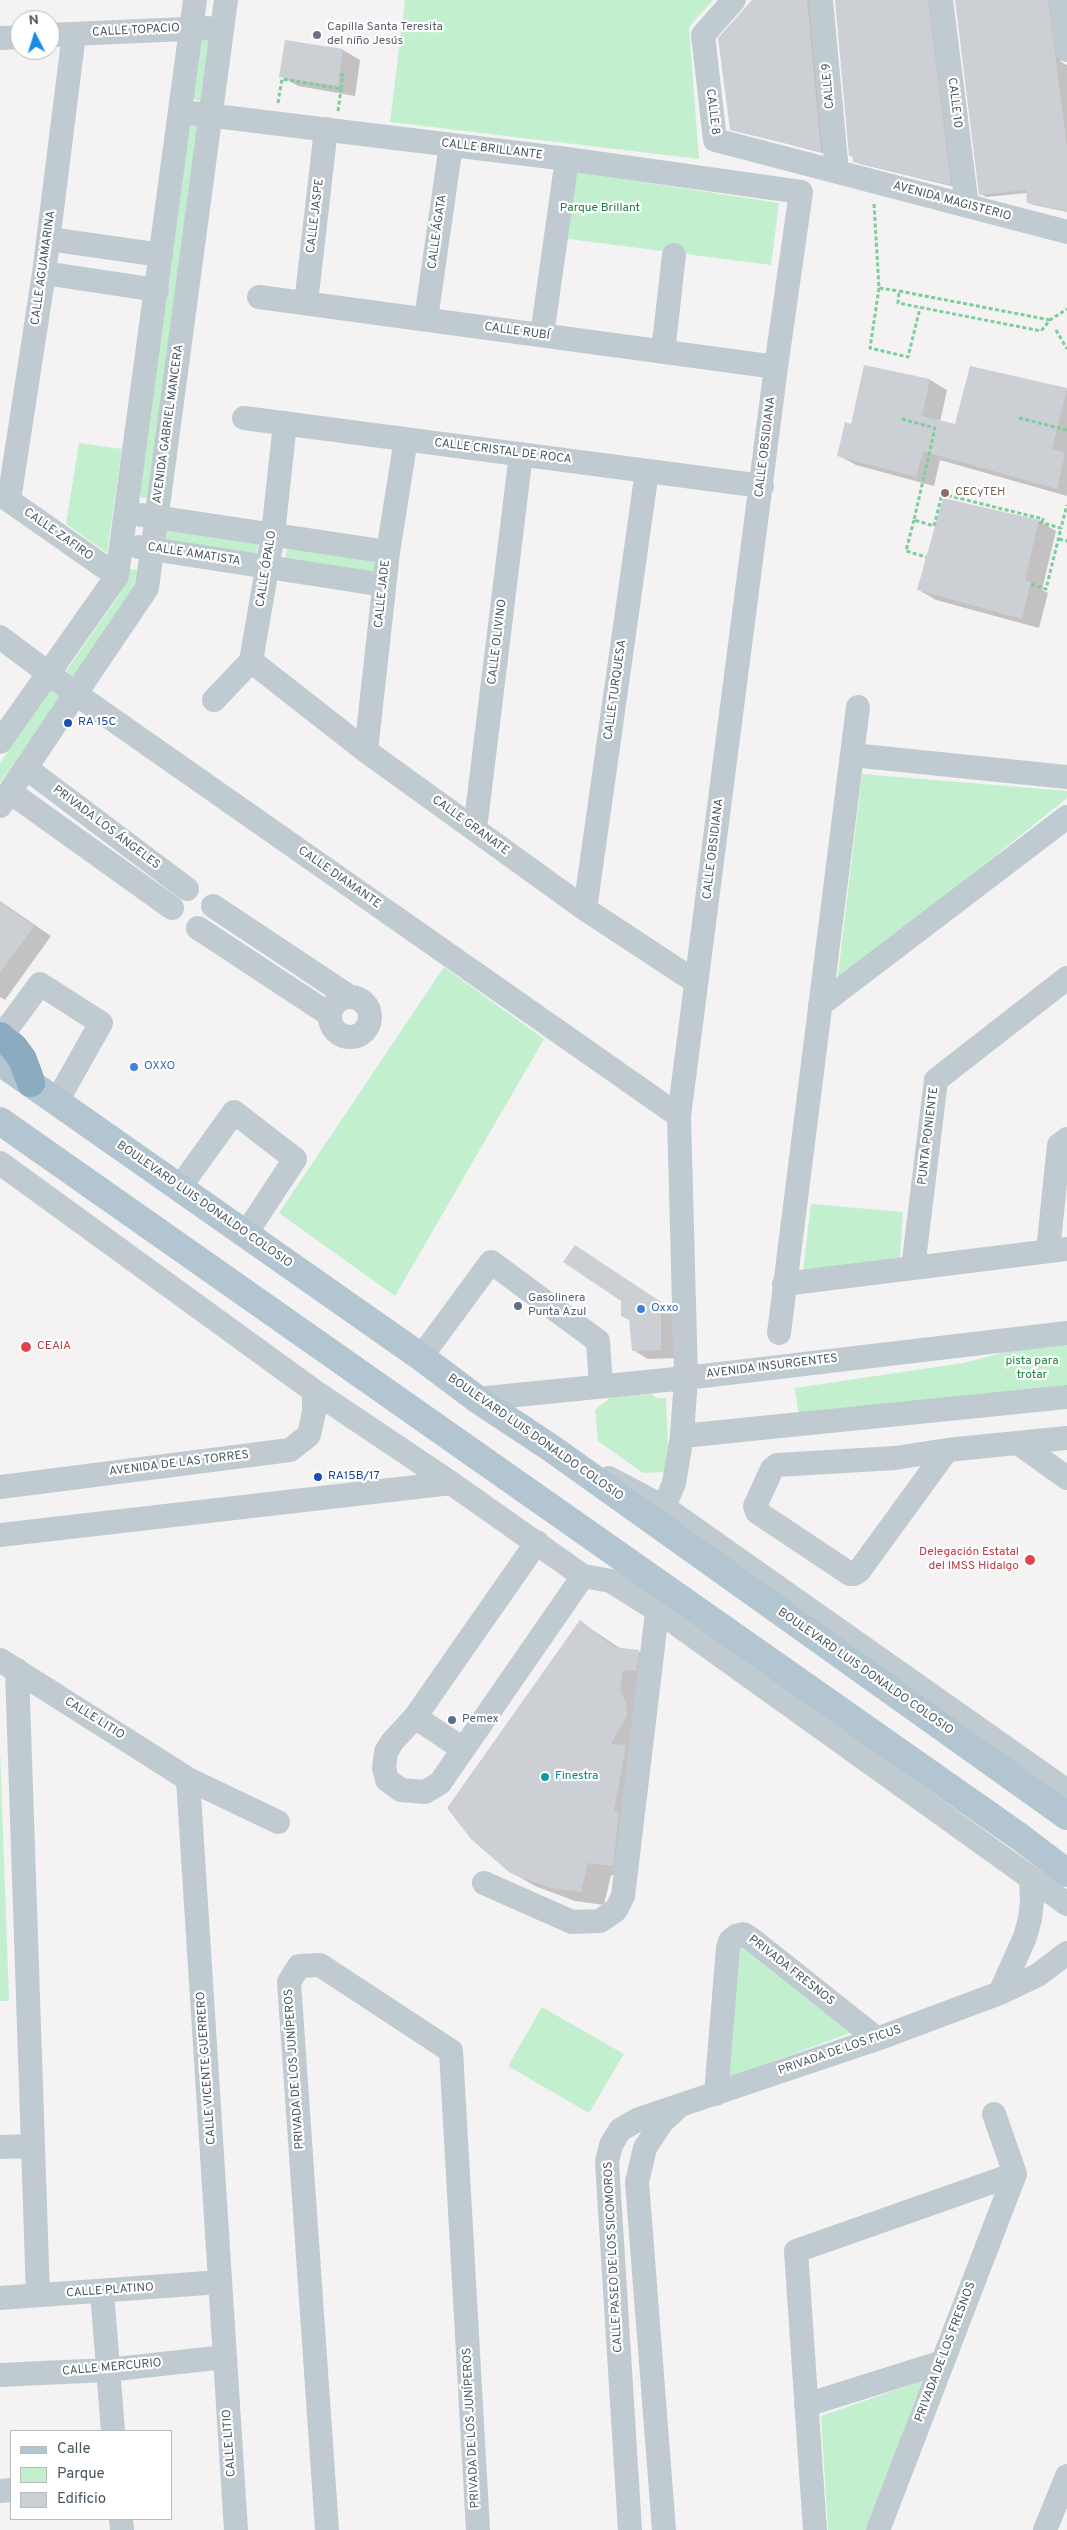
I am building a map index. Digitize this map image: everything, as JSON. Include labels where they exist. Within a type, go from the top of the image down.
[{"type":"highway","points":[[0,1045],[13,1047],[22,1059],[31,1083]]},
{"type":"main road","name":"BOULEVARD LUIS DONALDO COLOSIO","points":[[31,1083],[478,1399],[551,1448],[1067,1816]]},
{"type":"main road","points":[[0,1120],[659,1597],[1020,1837],[1067,1873]]},
{"type":"street","points":[[1,739],[117,576],[196,0]]},
{"type":"street","name":"AVENIDA GABRIEL MANCERA","points":[[5,799],[147,588],[226,0]]},
{"type":"street","name":"CALLE 8","points":[[734,0],[703,35],[715,140],[837,172]]},
{"type":"street","name":"CALLE 9","points":[[821,0],[837,172]]},
{"type":"street","name":"CALLE 10","points":[[941,0],[967,206]]},
{"type":"street","points":[[1061,0],[1067,50]]},
{"type":"street","name":"CALLE TOPACIO","points":[[60,35],[222,28]]},
{"type":"street","name":"CALLE AGUAMARINA","points":[[5,497],[49,239],[74,34]]},
{"type":"street","name":"CALLE BRILLANTE","points":[[182,112],[567,159],[801,192]]},
{"type":"street","name":"CALLE JASPE","points":[[306,302],[326,129]]},
{"type":"street","name":"CALLE ÁGATA","points":[[426,319],[451,145]]},
{"type":"street","points":[[542,335],[567,159]]},
{"type":"street","name":"AVENIDA MAGISTERIO","points":[[837,172],[1067,232]]},
{"type":"street","name":"CALLE OBSIDIANA","points":[[664,1506],[674,1483],[682,1436],[686,1378],[679,1116],[776,367],[801,192]]},
{"type":"street","points":[[49,239],[162,255]]},
{"type":"street","points":[[663,352],[674,255]]},
{"type":"street","points":[[44,272],[157,290]]},
{"type":"street","name":"CALLE RUBÍ","points":[[259,297],[776,367]]},
{"type":"street","name":"CALLE CRISTAL DE ROCA","points":[[244,418],[762,486]]},
{"type":"street","name":"CALLE ÓPALO","points":[[251,661],[273,534],[285,423]]},
{"type":"street","name":"CALLE JADE","points":[[366,751],[388,552],[406,439]]},
{"type":"street","name":"CALLE OLIVINO","points":[[475,829],[521,454]]},
{"type":"street","name":"CALLE TURQUESA","points":[[584,909],[647,471]]},
{"type":"street","name":"CALLE ZAFIRO","points":[[5,497],[117,576]]},
{"type":"street","points":[[126,512],[388,552]]},
{"type":"street","name":"CALLE AMATISTA","points":[[122,544],[384,585]]},
{"type":"street","name":"CALLE DIAMANTE","points":[[0,637],[76,694],[679,1116]]},
{"type":"street","points":[[214,700],[251,661]]},
{"type":"street","name":"CALLE GRANATE","points":[[251,661],[366,751],[584,909],[696,982]]},
{"type":"street","points":[[779,1333],[858,707]]},
{"type":"street","points":[[852,755],[1067,776]]},
{"type":"street","name":"PRIVADA LOS ÁNGELES","points":[[26,768],[187,889]]},
{"type":"street","name":"PRIVADA LOS ÁNGELES","points":[[5,799],[172,908]]},
{"type":"street","points":[[820,1005],[1067,817]]},
{"type":"street","points":[[196,888],[204,891],[210,898],[213,906],[212,916],[198,928],[189,928],[180,924],[174,917],[172,908],[176,896],[187,889],[196,888]]},
{"type":"street","points":[[213,906],[350,997],[360,999],[367,1006],[370,1015],[369,1024],[364,1032],[355,1037],[345,1037],[336,1032],[331,1024],[330,1014],[334,1006],[341,999],[350,997]]},
{"type":"street","points":[[198,928],[330,1014]]},
{"type":"street","name":"PUNTA PONIENTE","points":[[913,1268],[936,1080],[1067,978]]},
{"type":"street","points":[[0,1045],[40,984],[101,1023],[57,1101]]},
{"type":"street","points":[[180,1187],[234,1112],[296,1159],[245,1235]]},
{"type":"street","points":[[784,1284],[1058,1250],[1059,1145],[1067,1139]]},
{"type":"street","points":[[0,1163],[314,1391],[537,1542],[583,1576],[611,1581],[659,1597],[1067,1904]]},
{"type":"street","points":[[421,1357],[490,1262],[598,1341],[601,1386]]},
{"type":"street","name":"AVENIDA INSURGENTES","points":[[478,1399],[686,1378],[1067,1333]]},
{"type":"street","name":"AVENIDA DE LAS TORRES","points":[[0,1487],[290,1450],[309,1435],[314,1412],[314,1391]]},
{"type":"street","points":[[682,1436],[1067,1397]]},
{"type":"street","points":[[947,1450],[859,1571],[854,1574],[850,1574],[757,1512],[755,1506],[772,1470],[777,1465],[895,1458],[947,1450],[1067,1438]]},
{"type":"street","points":[[1018,1443],[1067,1478]]},
{"type":"street","points":[[551,1448],[664,1506],[1067,1791]]},
{"type":"street","points":[[0,1535],[451,1483]]},
{"type":"street","points":[[537,1542],[414,1717],[392,1742],[386,1752],[384,1768],[388,1780],[401,1790],[425,1792],[440,1783],[583,1576]]},
{"type":"street","points":[[484,1883],[572,1922],[600,1921],[616,1910],[623,1896],[659,1597]]},
{"type":"street","points":[[8,1665],[33,2146],[38,2295]]},
{"type":"street","name":"CALLE LITIO","points":[[8,1665],[188,1779],[278,1822]]},
{"type":"street","points":[[414,1717],[463,1749]]},
{"type":"street","name":"CALLE VICENTE GUERRERO","points":[[188,1779],[225,2357]]},
{"type":"street","points":[[1000,1993],[1025,1937],[1030,1919],[1032,1900],[1031,1878]]},
{"type":"street","name":"PRIVADA FRESNOS","points":[[716,2094],[728,1948],[730,1941],[736,1936],[743,1934],[750,1938],[877,2039]]},
{"type":"street","name":"PRIVADA DE LOS FICUS","points":[[679,2106],[877,2039],[1000,1993],[1038,1975],[1067,1953]]},
{"type":"street","name":"PRIVADA DE LOS JUNÍPEROS","points":[[327,2530],[289,1982],[299,1966],[320,1965],[451,2051],[478,2530]]},
{"type":"street","points":[[664,2530],[637,2182],[645,2148],[662,2122],[679,2106]]},
{"type":"street","name":"CALLE PASEO DE LOS SICOMOROS","points":[[630,2530],[607,2162],[611,2145],[620,2130],[639,2119],[679,2106]]},
{"type":"street","points":[[815,2530],[796,2251],[1015,2174],[994,2114]]},
{"type":"street","points":[[0,2147],[33,2146]]},
{"type":"street","name":"PRIVADA DE LOS FRESNOS","points":[[878,2530],[1015,2174]]},
{"type":"street","name":"CALLE PLATINO","points":[[0,2298],[220,2282]]},
{"type":"street","points":[[102,2292],[113,2430]]},
{"type":"street","name":"CALLE LITIO","points":[[225,2357],[236,2530]]},
{"type":"street","name":"CALLE MERCURIO","points":[[0,2376],[107,2370],[225,2357]]},
{"type":"street","points":[[806,2405],[943,2362]]},
{"type":"street","points":[[1045,2530],[1067,2476]]},
{"type":"path","points":[[275,123],[282,79],[341,89],[343,75],[339,75]]},
{"type":"path","points":[[872,180],[879,288],[870,348],[908,357],[920,308]]},
{"type":"path","points":[[879,288],[1050,320]]},
{"type":"path","points":[[900,291],[898,303],[1041,332],[1050,320],[1067,310]]},
{"type":"path","points":[[1056,330],[1067,348]]},
{"type":"path","points":[[1019,418],[1067,430]]},
{"type":"path","points":[[902,419],[935,428],[906,551],[926,557]]},
{"type":"path","points":[[914,520],[934,526],[942,494],[1043,519],[1040,522],[1061,528]]},
{"type":"path","points":[[1030,584],[1046,589],[1067,505]]},
{"type":"path","points":[[1059,539],[1067,542]]},
{"type":"green space","points":[[405,0],[713,0],[689,27],[699,159],[390,122]]},
{"type":"green space","points":[[200,36],[213,37],[204,100],[200,102],[192,98]]},
{"type":"green space","points":[[198,123],[148,498],[141,498],[139,494],[188,125]]},
{"type":"green space","name":"Parque Brillant","points":[[571,171],[779,203],[771,265],[561,238]]},
{"type":"green space","points":[[79,443],[122,449],[107,553],[66,524]]},
{"type":"green space","points":[[167,530],[258,544],[256,556],[165,542]]},
{"type":"green space","points":[[287,548],[377,560],[375,572],[285,560]]},
{"type":"green space","points":[[130,569],[139,570],[138,584],[74,678],[66,671],[120,594]]},
{"type":"green space","points":[[53,688],[61,696],[0,783],[0,763]]},
{"type":"green space","points":[[862,774],[1067,791],[1067,798],[837,983]]},
{"type":"green space","points":[[444,967],[544,1039],[395,1296],[279,1213]]},
{"type":"green space","points":[[811,1204],[903,1212],[900,1258],[803,1271]]},
{"type":"green space","name":"pista para trotar","points":[[1067,1344],[1067,1386],[799,1418],[795,1388],[963,1363],[1010,1351]]},
{"type":"green space","points":[[652,1394],[656,1398],[666,1398],[669,1472],[643,1473],[598,1441],[595,1410],[611,1397]]},
{"type":"green space","points":[[0,1749],[9,2001],[0,2001]]},
{"type":"green space","points":[[740,1945],[850,2033],[727,2078]]},
{"type":"green space","points":[[542,2007],[624,2054],[589,2113],[508,2066]]},
{"type":"green space","points":[[922,2381],[867,2530],[828,2530],[821,2416]]},
{"type":"building","points":[[752,0],[807,0],[821,152],[730,130],[718,38]]},
{"type":"building","points":[[835,0],[928,0],[951,185],[853,162],[852,155],[849,156]]},
{"type":"building","points":[[955,0],[1048,0],[1067,147],[1067,211],[1027,203],[1026,190],[979,195]]},
{"type":"building","points":[[285,40],[343,49],[338,86],[279,77]]},
{"type":"building","points":[[864,365],[930,379],[922,416],[955,424],[970,366],[1067,388],[1052,449],[1065,453],[1057,489],[923,451],[916,477],[837,456],[845,422],[851,424]]},
{"type":"building","points":[[943,498],[1039,520],[1025,580],[1031,582],[1022,619],[917,590]]},
{"type":"building","points":[[0,902],[34,926],[0,973]]},
{"type":"building","name":"Oxxo","points":[[575,1245],[661,1302],[661,1350],[632,1351],[629,1318],[621,1316],[621,1301],[563,1262]]},
{"type":"building","name":"Finestra","points":[[580,1620],[614,1647],[639,1650],[636,1671],[623,1670],[620,1691],[626,1702],[627,1715],[611,1744],[626,1745],[614,1811],[619,1812],[613,1866],[588,1863],[581,1892],[551,1888],[510,1873],[471,1839],[447,1808]]},
{"type":"place","name":"Capilla Santa Teresita del niño Jesús","points":[[317,35]]},
{"type":"place","name":"CECyTEH","points":[[945,493]]},
{"type":"place","name":"RA 15C","points":[[68,723]]},
{"type":"place","name":"OXXO","points":[[134,1067]]},
{"type":"place","name":"Gasolinera Punta Azul","points":[[518,1306]]},
{"type":"place","name":"Oxxo","points":[[641,1309]]},
{"type":"place","name":"CEAIA","points":[[26,1347]]},
{"type":"place","name":"RA15B/17","points":[[318,1477]]},
{"type":"place","name":"Delegación Estatal del IMSS Hidalgo","points":[[1030,1560]]},
{"type":"place","name":"Pemex","points":[[452,1720]]},
{"type":"place","name":"Finestra","points":[[545,1777]]}]
